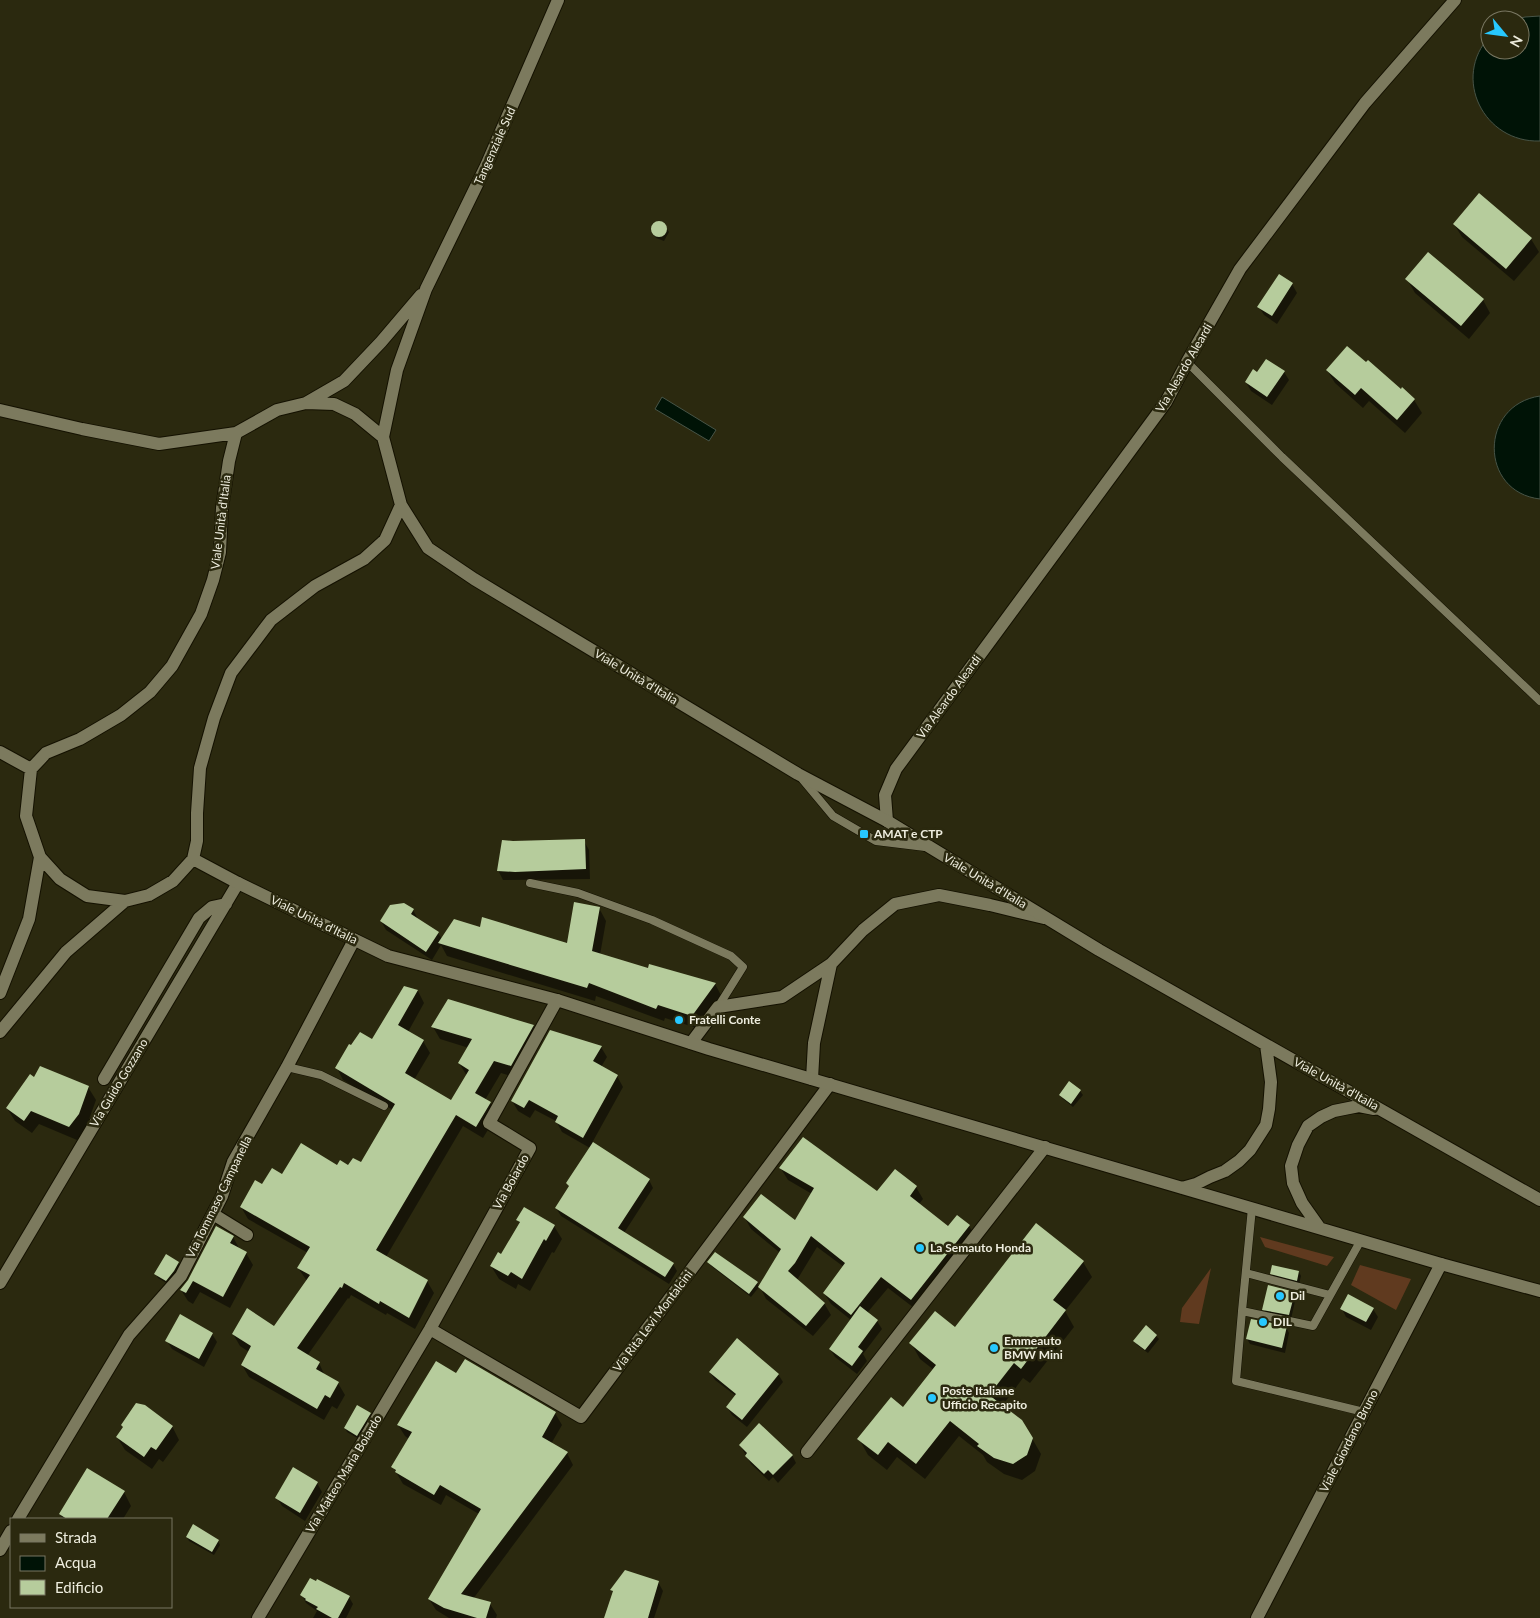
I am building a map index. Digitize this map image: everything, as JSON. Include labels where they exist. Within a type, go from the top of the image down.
[{"type":"street","name":"Tangenziale Sud","points":[[383,437],[397,370],[426,289],[486,166],[558,0]]},
{"type":"street","name":"Via Aleardo Aleardi","points":[[887,821],[885,795],[896,769],[1166,402],[1240,269],[1365,103],[1455,0]]},
{"type":"street","name":"Tangenziale Sud","points":[[306,402],[344,380],[381,342],[426,289]]},
{"type":"street","points":[[0,410],[159,444],[236,433],[277,410],[306,402],[334,404],[355,414],[383,437]]},
{"type":"street","name":"Viale Unità d'Italia","points":[[31,769],[46,752],[80,740],[121,715],[150,692],[172,666],[201,614],[213,580],[220,552],[222,508],[229,462],[236,433]]},
{"type":"street","name":"Viale Unità d'Italia","points":[[383,437],[401,505],[428,548],[474,579],[798,774],[887,821],[1098,950],[1540,1200]]},
{"type":"street","points":[[0,752],[31,769],[26,816],[40,857],[60,879],[87,896],[125,901],[150,895],[173,881],[193,859],[197,841],[200,768],[214,718],[231,673],[271,620],[314,586],[364,559],[385,540],[401,505]]},
{"type":"street","points":[[0,993],[29,918],[40,857]]},
{"type":"street","name":"Viale Unità d'Italia","points":[[193,859],[388,956],[557,1000],[812,1079],[1441,1264],[1540,1291]]},
{"type":"street","name":"Via Guido Gozzano","points":[[0,1283],[238,883]]},
{"type":"street","points":[[691,1043],[718,1007],[782,997],[831,964],[863,930],[895,904],[939,894],[1048,919]]},
{"type":"street","points":[[0,1032],[66,952],[125,901]]},
{"type":"street","points":[[104,1079],[199,918],[212,907],[226,904]]},
{"type":"street","name":"Via Tommaso Campanella","points":[[19,1518],[129,1335],[181,1276],[222,1196],[233,1162],[287,1067],[354,940]]},
{"type":"street","points":[[812,1079],[814,1043],[831,964]]},
{"type":"street","name":"Via Boiardo","points":[[430,1329],[530,1148],[489,1123],[557,1000]]},
{"type":"street","points":[[1182,1188],[1226,1171],[1240,1161],[1250,1150],[1266,1125],[1270,1109],[1271,1082],[1266,1045]]},
{"type":"street","name":"Via Rita Levi Montalcini","points":[[430,1329],[581,1417],[830,1084]]},
{"type":"street","points":[[1319,1227],[1302,1203],[1293,1183],[1291,1166],[1298,1145],[1308,1126],[1334,1111],[1359,1106],[1381,1110]]},
{"type":"street","points":[[807,1452],[1045,1147]]},
{"type":"street","points":[[213,1214],[247,1235]]},
{"type":"street","name":"Viale Giordano Bruno","points":[[1257,1618],[1441,1264]]},
{"type":"street","name":"Via Matteo Maria Boiardo","points":[[258,1618],[430,1329]]},
{"type":"street","points":[[0,1550],[10,1533]]},
{"type":"lane","points":[[1187,362],[1282,457],[1540,701]]},
{"type":"lane","points":[[798,774],[833,816],[876,841],[930,847]]},
{"type":"lane","points":[[530,883],[578,893],[652,920],[731,956],[743,967],[718,1007]]},
{"type":"lane","points":[[287,1067],[321,1075],[384,1106]]},
{"type":"lane","points":[[1252,1208],[1236,1381],[1364,1412]]},
{"type":"lane","points":[[1242,1310],[1313,1326],[1361,1240]]},
{"type":"lane","points":[[1246,1273],[1330,1295]]},
{"type":"shaded area","points":[[1260,1237],[1334,1257],[1327,1266],[1265,1247]]},
{"type":"shaded area","points":[[1360,1265],[1411,1279],[1396,1310],[1351,1285]]},
{"type":"shaded area","points":[[1211,1268],[1199,1324],[1180,1322],[1182,1308]]},
{"type":"water","points":[[1540,16],[1540,141],[1520,139],[1503,131],[1489,120],[1479,105],[1474,88],[1473,70],[1480,51],[1480,60],[1530,60],[1530,17]]},
{"type":"water","points":[[1540,396],[1540,499],[1520,493],[1506,481],[1497,466],[1494,448],[1497,431],[1506,415],[1520,403]]},
{"type":"water","points":[[662,397],[716,430],[709,441],[655,409]]},
{"type":"building","points":[[1479,193],[1532,238],[1506,269],[1453,224]]},
{"type":"building","points":[[659,221],[665,223],[667,229],[665,235],[659,237],[653,235],[651,229],[653,223]]},
{"type":"building","points":[[1428,252],[1484,299],[1461,326],[1405,279]]},
{"type":"building","points":[[1279,274],[1293,283],[1272,316],[1257,307]]},
{"type":"building","points":[[1347,346],[1366,362],[1368,360],[1415,399],[1397,420],[1361,388],[1355,395],[1326,370]]},
{"type":"building","points":[[1266,359],[1285,371],[1267,397],[1245,382],[1253,369],[1257,372]]},
{"type":"building","points":[[585,839],[586,869],[497,871],[502,840]]},
{"type":"building","points":[[574,902],[600,907],[592,951],[648,968],[649,964],[716,983],[692,1016],[658,1005],[656,1009],[589,983],[587,988],[438,943],[454,919],[480,927],[482,917],[567,943]]},
{"type":"building","points":[[404,903],[414,909],[411,914],[439,932],[426,952],[380,921],[390,905]]},
{"type":"building","points":[[404,986],[418,990],[398,1025],[424,1040],[405,1073],[451,1100],[469,1070],[458,1063],[472,1039],[431,1027],[448,999],[534,1025],[511,1066],[494,1061],[475,1093],[491,1102],[476,1127],[456,1115],[376,1250],[428,1280],[409,1318],[380,1301],[379,1304],[344,1283],[297,1348],[320,1362],[316,1369],[339,1382],[330,1398],[325,1395],[317,1409],[241,1365],[251,1346],[232,1334],[247,1308],[274,1326],[310,1275],[297,1268],[310,1247],[240,1207],[255,1180],[262,1184],[272,1168],[282,1174],[301,1143],[337,1165],[340,1160],[348,1165],[353,1158],[361,1162],[395,1104],[335,1068],[349,1044],[351,1045],[360,1032],[372,1039]]},
{"type":"building","points":[[550,1030],[602,1046],[593,1061],[618,1075],[583,1138],[555,1122],[558,1116],[529,1100],[524,1108],[511,1101]]},
{"type":"building","points":[[40,1066],[89,1086],[79,1114],[69,1127],[31,1111],[24,1121],[6,1108],[30,1074],[34,1077]]},
{"type":"building","points":[[1069,1081],[1081,1090],[1071,1104],[1059,1095]]},
{"type":"building","points":[[803,1137],[877,1191],[895,1169],[917,1186],[910,1196],[948,1226],[957,1215],[970,1225],[911,1300],[881,1277],[851,1315],[823,1293],[845,1263],[811,1236],[788,1271],[825,1303],[806,1326],[758,1287],[781,1249],[743,1217],[761,1194],[795,1220],[814,1188],[779,1168]]},
{"type":"building","points":[[593,1142],[650,1179],[618,1228],[674,1263],[665,1277],[555,1208],[569,1186],[566,1183]]},
{"type":"building","points":[[524,1207],[555,1225],[546,1241],[544,1239],[522,1279],[511,1272],[508,1276],[490,1266],[498,1252],[501,1254],[520,1222],[516,1220]]},
{"type":"building","name":"Emmeauto BMW Mini","points":[[1036,1223],[1084,1261],[1053,1300],[1066,1310],[1021,1369],[1014,1363],[989,1395],[1022,1420],[1033,1438],[1027,1455],[1013,1464],[994,1458],[977,1446],[979,1444],[950,1421],[916,1464],[888,1442],[878,1455],[857,1439],[891,1397],[903,1407],[936,1365],[909,1343],[935,1311],[955,1327]]},
{"type":"building","points":[[216,1226],[234,1236],[230,1243],[247,1252],[223,1297],[193,1281],[186,1293],[180,1290],[188,1280]]},
{"type":"building","points":[[715,1252],[758,1282],[749,1294],[707,1262]]},
{"type":"building","points":[[166,1254],[179,1262],[166,1281],[154,1274]]},
{"type":"building","points":[[1272,1265],[1299,1271],[1297,1281],[1270,1274]]},
{"type":"building","points":[[1268,1285],[1295,1292],[1289,1315],[1262,1310]]},
{"type":"building","points":[[1348,1294],[1374,1308],[1366,1322],[1340,1309]]},
{"type":"building","points":[[860,1306],[878,1320],[858,1347],[863,1351],[852,1366],[829,1349]]},
{"type":"building","points":[[180,1314],[213,1333],[199,1359],[165,1341]]},
{"type":"building","points":[[1251,1319],[1287,1326],[1282,1348],[1246,1339]]},
{"type":"building","points":[[1146,1325],[1157,1335],[1145,1350],[1133,1341]]},
{"type":"building","points":[[737,1338],[779,1374],[742,1420],[726,1407],[736,1394],[709,1372]]},
{"type":"building","points":[[465,1359],[556,1412],[542,1437],[568,1452],[461,1594],[491,1602],[486,1618],[477,1618],[444,1608],[428,1599],[481,1509],[440,1485],[434,1495],[395,1472],[396,1470],[391,1467],[412,1432],[397,1425],[436,1361],[456,1373]]},
{"type":"building","points":[[136,1403],[145,1405],[173,1426],[156,1450],[151,1447],[144,1457],[116,1437],[123,1427],[121,1425]]},
{"type":"building","points":[[357,1405],[371,1413],[357,1436],[344,1428]]},
{"type":"building","points":[[759,1423],[793,1455],[773,1475],[768,1470],[764,1474],[745,1456],[747,1453],[739,1445]]},
{"type":"building","points":[[293,1467],[318,1482],[300,1513],[275,1498]]},
{"type":"building","points":[[87,1468],[125,1491],[108,1518],[65,1518],[59,1514]]},
{"type":"building","points":[[193,1524],[219,1540],[212,1552],[186,1537]]},
{"type":"building","points":[[625,1570],[659,1581],[648,1618],[604,1618],[613,1591],[610,1590]]},
{"type":"building","points":[[310,1578],[316,1581],[317,1579],[350,1596],[338,1618],[332,1618],[316,1609],[318,1607],[300,1595]]},
{"type":"place","name":"AMAT e CTP","points":[[864,834]]},
{"type":"place","name":"Fratelli Conte","points":[[679,1020]]},
{"type":"place","name":"La Semauto Honda","points":[[920,1248]]},
{"type":"place","name":"Dil","points":[[1280,1296]]},
{"type":"place","name":"DIL","points":[[1263,1322]]},
{"type":"place","name":"Emmeauto BMW Mini","points":[[994,1348]]},
{"type":"place","name":"Poste Italiane Ufficio Recapito","points":[[932,1398]]}]
